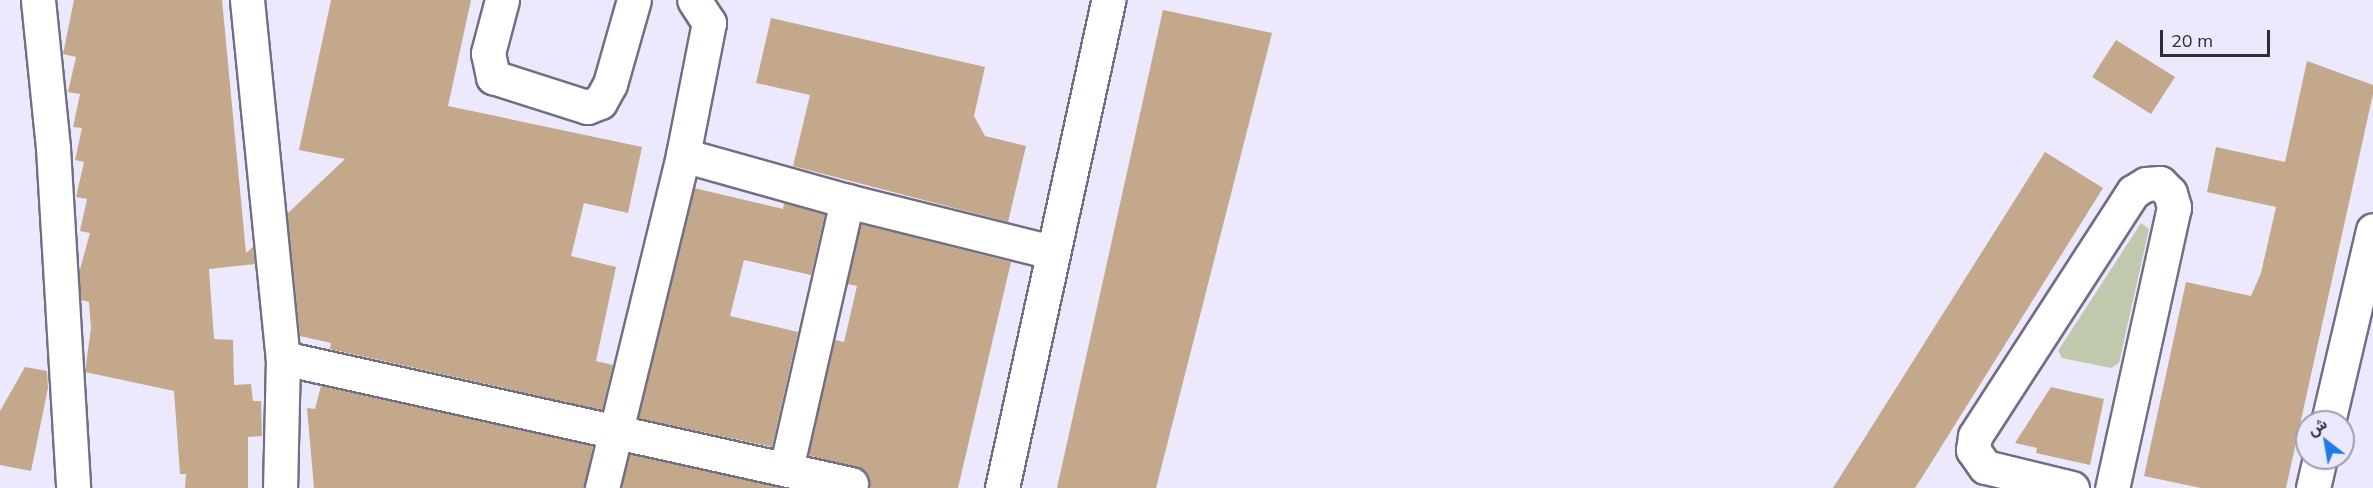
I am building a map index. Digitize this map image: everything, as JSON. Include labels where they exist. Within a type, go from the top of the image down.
[{"type":"street","points":[[38,0],[53,147],[73,488]]},
{"type":"street","points":[[247,0],[283,358],[280,488]]},
{"type":"street","points":[[502,0],[488,53],[493,77],[587,107],[600,102],[610,84],[634,0]]},
{"type":"street","points":[[602,488],[614,430],[683,155],[709,23],[694,0]]},
{"type":"street","points":[[1002,488],[1108,0]]},
{"type":"street","points":[[683,155],[847,201],[1052,252]]},
{"type":"street","points":[[2072,488],[1985,467],[1973,450],[1975,436],[2133,192],[2146,184],[2160,183],[2170,193],[2174,207],[2112,488]]},
{"type":"street","points":[[786,469],[847,201]]},
{"type":"street","points":[[2331,410],[2373,230]]},
{"type":"street","points":[[283,358],[851,484]]},
{"type":"street","points":[[2313,488],[2317,470]]},
{"type":"green space","points":[[2141,223],[2149,229],[2119,363],[2111,368],[2062,358],[2058,351]]},
{"type":"building","points":[[74,0],[222,0],[246,253],[253,247],[255,264],[209,269],[214,339],[233,340],[234,385],[251,384],[253,401],[261,401],[262,436],[248,437],[248,488],[185,488],[186,474],[180,474],[174,391],[85,372],[91,328],[89,302],[81,300],[79,273],[90,233],[80,231],[87,199],[76,197],[84,162],[75,160],[82,128],[73,127],[80,94],[68,92],[76,57],[63,54]]},
{"type":"building","points":[[331,0],[471,0],[448,106],[642,147],[628,213],[584,203],[571,256],[616,267],[596,361],[613,365],[602,410],[330,349],[331,343],[300,336],[287,214],[345,159],[299,150]]},
{"type":"building","points":[[1163,10],[1272,33],[1156,488],[1057,488]]},
{"type":"building","points":[[771,18],[985,67],[974,116],[985,136],[1026,146],[1008,222],[793,166],[810,95],[756,83]]},
{"type":"building","points":[[2116,40],[2175,77],[2151,114],[2092,77]]},
{"type":"building","points":[[2307,61],[2373,85],[2373,94],[2303,410],[2295,410],[2295,447],[2286,488],[2201,488],[2144,476],[2186,282],[2251,296],[2261,273],[2276,207],[2207,192],[2216,147],[2285,162]]},
{"type":"building","points":[[2045,152],[2103,188],[1926,471],[1915,488],[1833,488]]},
{"type":"building","points":[[694,188],[783,209],[784,203],[825,214],[811,275],[744,260],[730,316],[798,332],[772,447],[638,418]]},
{"type":"building","points":[[861,224],[1011,262],[958,488],[869,488],[863,470],[808,455],[835,340],[844,342],[857,286],[847,284]]},
{"type":"building","points":[[25,367],[47,371],[48,388],[31,471],[0,465],[0,411]]},
{"type":"building","points":[[321,386],[593,446],[584,488],[314,488],[307,408],[315,409]]},
{"type":"building","points":[[2051,387],[2104,399],[2090,465],[2036,453],[2037,448],[2015,443]]},
{"type":"building","points":[[630,454],[782,488],[621,488]]}]
